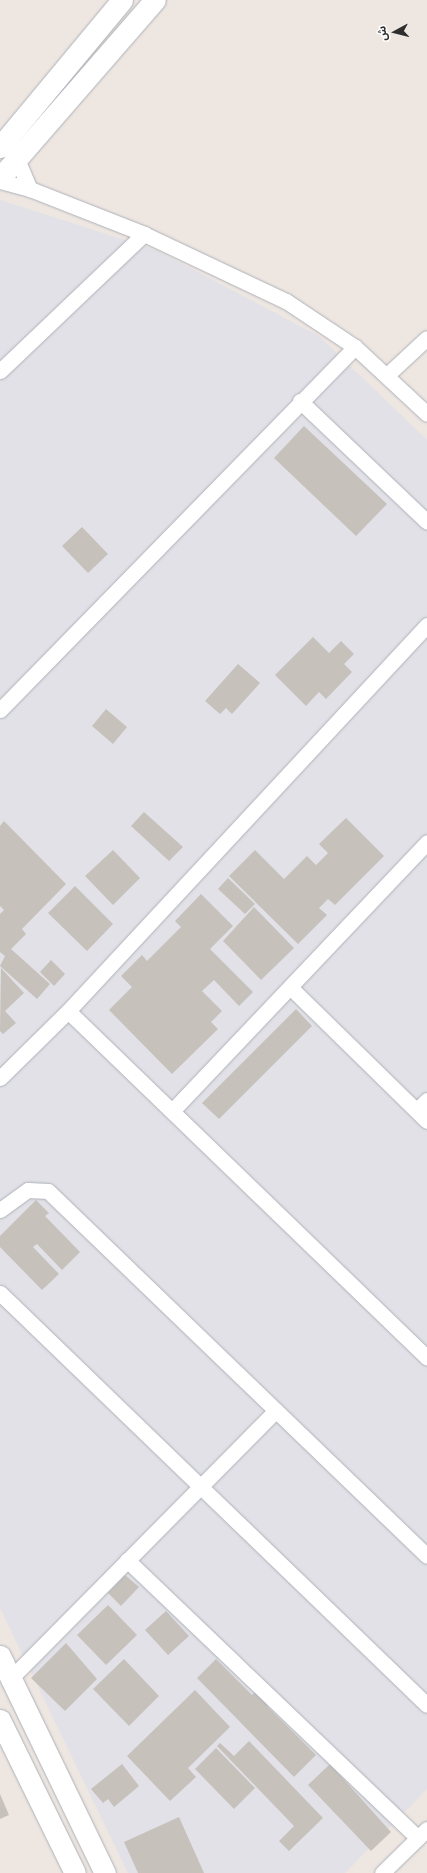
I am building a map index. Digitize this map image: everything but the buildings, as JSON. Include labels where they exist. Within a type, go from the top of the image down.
[{"type":"street","points":[[30,189],[17,159],[0,146],[122,0]]},
{"type":"street","points":[[155,0],[0,180],[30,189],[144,234],[286,301],[355,347],[387,375],[427,414]]},
{"type":"street","points":[[0,371],[144,234]]},
{"type":"street","points":[[387,375],[427,338]]},
{"type":"street","points":[[0,710],[300,401],[355,347]]},
{"type":"street","points":[[300,401],[427,522]]},
{"type":"street","points":[[0,1078],[68,1011],[427,625]]},
{"type":"street","points":[[172,1111],[427,842]]},
{"type":"street","points":[[290,988],[424,1110]]},
{"type":"street","points":[[68,1011],[427,1358]]},
{"type":"street","points":[[0,1210],[28,1190],[48,1191],[274,1412],[427,1556]]},
{"type":"street","points":[[0,1293],[427,1705]]},
{"type":"street","points":[[11,1678],[199,1486],[274,1412]]},
{"type":"street","points":[[128,1560],[422,1834],[382,1873]]},
{"type":"street","points":[[0,1656],[105,1873]]},
{"type":"street","points":[[1,1726],[75,1873]]},
{"type":"shaded area","points":[[0,200],[156,250],[319,336],[427,440],[427,1789],[345,1873],[128,1873],[0,1608]]}]
